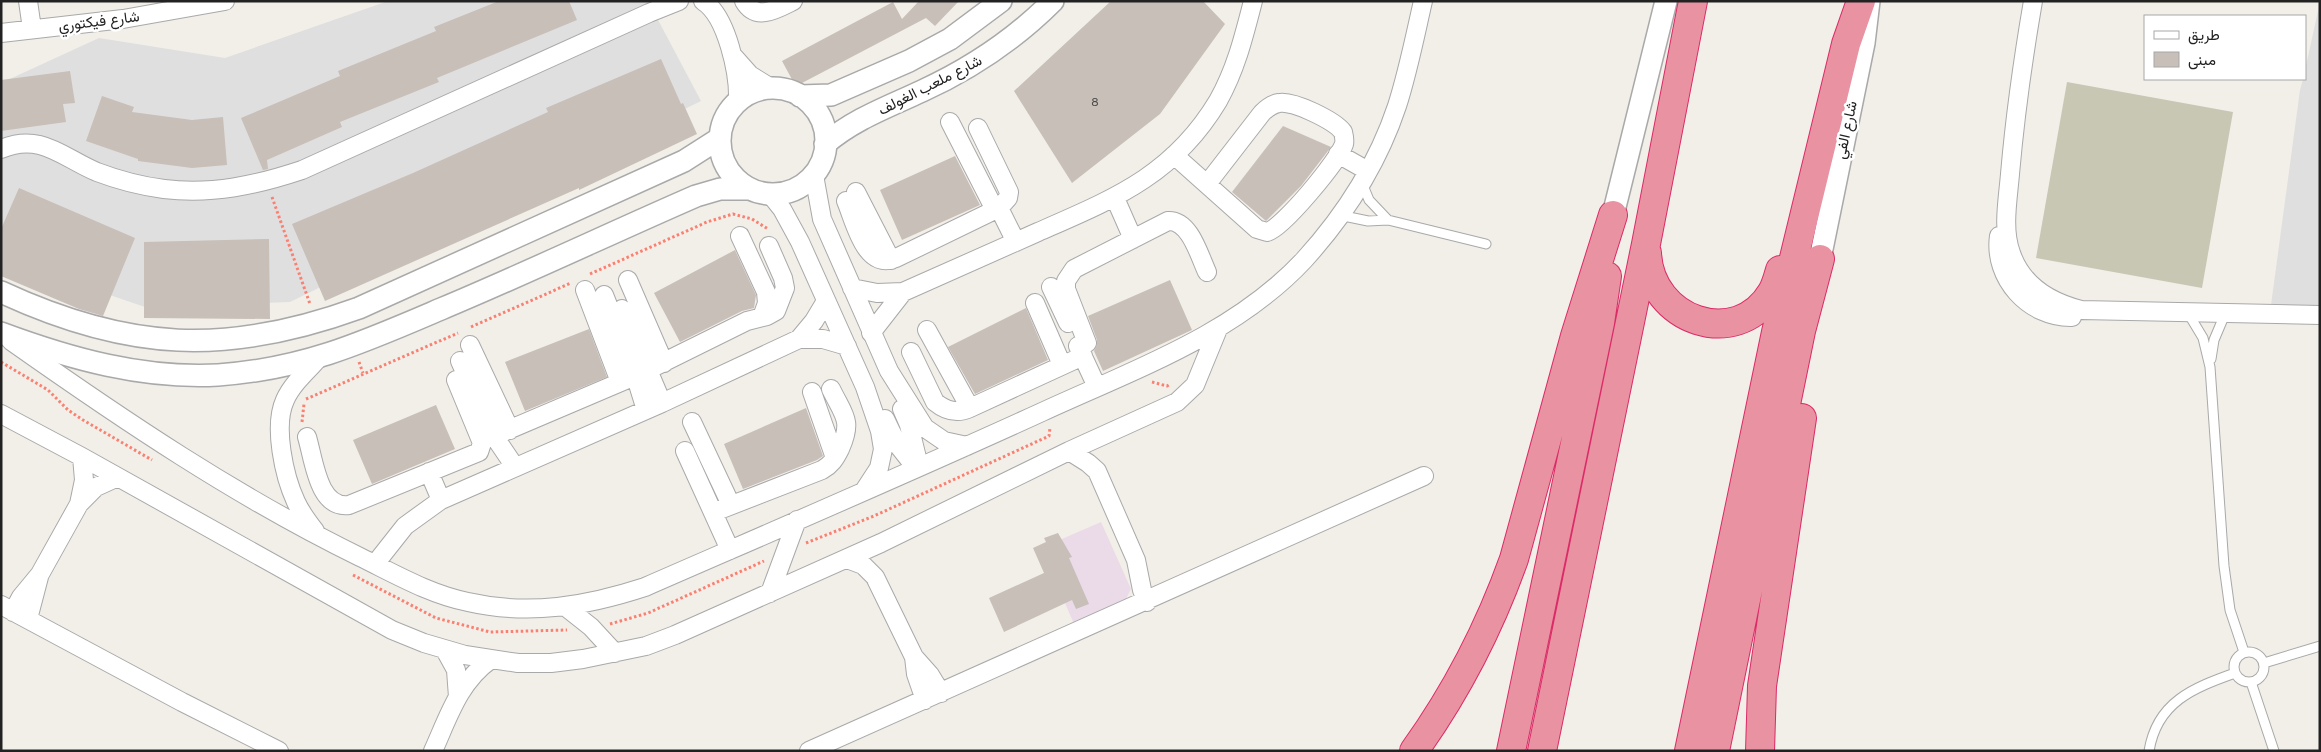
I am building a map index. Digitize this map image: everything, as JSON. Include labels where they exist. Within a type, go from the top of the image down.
[{"type":"highway","points":[[1542,751],[1646,244],[1693,1]]},
{"type":"highway","points":[[1689,751],[1774,342],[1846,44],[1861,1]]},
{"type":"highway","points":[[1646,244],[1651,279],[1656,290],[1671,307],[1686,316],[1703,322],[1720,323],[1737,319],[1757,308],[1773,291],[1788,241],[1808,203]]},
{"type":"highway","points":[[1414,751],[1454,692],[1488,627],[1514,559],[1575,336],[1613,215]]},
{"type":"highway","points":[[1511,751],[1600,323],[1613,215]]},
{"type":"highway","points":[[1715,751],[1801,331],[1820,259]]},
{"type":"highway","points":[[1760,751],[1762,686],[1812,352],[1820,259]]},
{"type":"street","points":[[28,1],[32,29]]},
{"type":"street","name":"شارع فيكتوري","points":[[1,33],[123,19],[225,1]]},
{"type":"street","points":[[1,149],[22,143],[47,146],[96,171],[129,182],[163,189],[224,190],[266,182],[302,170],[646,7],[679,1]]},
{"type":"street","points":[[704,1],[715,12],[733,56],[738,78],[738,101]]},
{"type":"street","points":[[744,1],[752,10],[766,13],[793,1]]},
{"type":"street","name":"شارع ملعب الغولف","points":[[800,96],[831,95],[908,61],[950,39],[1001,1]]},
{"type":"street","name":"شارع ملعب الغولف","points":[[826,144],[850,125],[974,66],[1006,44],[1053,1]]},
{"type":"street","points":[[852,288],[877,292],[903,292],[1115,198],[1146,179],[1174,155],[1203,123],[1230,79],[1240,55],[1253,1]]},
{"type":"street","points":[[1,333],[74,385],[192,462],[320,537],[420,587],[468,602],[517,609],[567,608],[605,601],[646,587],[1097,387],[1190,344],[1218,329],[1252,306],[1280,284],[1304,260],[1339,215],[1365,177],[1396,108],[1406,76],[1423,1]]},
{"type":"street","points":[[1613,215],[1666,1]]},
{"type":"street","name":"شارع الفي","points":[[1820,259],[1864,43],[1869,1]]},
{"type":"street","points":[[2033,1],[2016,106],[2007,206],[2000,226],[1998,246],[2001,267],[2010,285],[2025,301],[2042,311],[2062,317],[2084,317],[2103,311],[2320,315]]},
{"type":"street","points":[[733,56],[750,75],[771,88]]},
{"type":"street","points":[[1,333],[48,350],[97,364],[177,375],[217,375],[257,371],[319,358],[353,346],[512,279],[696,196],[720,188],[750,189],[770,194],[794,190],[814,175],[824,155],[826,144],[819,116],[811,105],[800,96],[786,90],[771,88],[757,91],[738,101],[724,119],[720,138],[721,154],[727,168],[737,180],[750,189]]},
{"type":"street","points":[[1174,155],[1206,184],[1262,232],[1271,231],[1307,195],[1344,145],[1344,138],[1339,127],[1293,104],[1279,103],[1267,108],[1262,113],[1206,184]]},
{"type":"street","points":[[950,122],[1016,242]]},
{"type":"street","points":[[851,196],[868,251],[875,258],[891,260],[997,209],[1005,204],[1009,192],[978,128]]},
{"type":"street","points":[[1,292],[42,311],[87,326],[132,336],[169,340],[225,340],[271,334],[317,323],[359,308],[678,164],[720,138]]},
{"type":"street","points":[[1338,154],[1365,177]]},
{"type":"street","points":[[814,175],[815,190],[822,219],[888,371],[925,428],[944,441],[966,446]]},
{"type":"street","points":[[770,194],[800,242],[865,387],[880,431],[882,449],[879,468],[864,491]]},
{"type":"street","points":[[1115,198],[1133,239]]},
{"type":"street","points":[[1097,387],[1066,289],[1069,274],[1074,268],[1168,221],[1178,222],[1186,229],[1207,272]]},
{"type":"street","points":[[740,236],[766,292],[766,303],[762,317]]},
{"type":"street","points":[[502,433],[642,373],[747,322],[776,311],[785,288],[783,278],[769,246]]},
{"type":"street","points":[[582,282],[662,403]]},
{"type":"street","points":[[1051,287],[1085,350]]},
{"type":"street","points":[[615,289],[642,373],[646,410]]},
{"type":"street","points":[[871,333],[903,292]]},
{"type":"street","points":[[799,339],[814,321],[826,301]]},
{"type":"street","points":[[1035,303],[1062,365]]},
{"type":"street","points":[[1,414],[118,476],[392,630],[445,650],[490,660],[551,663],[615,653],[675,635],[847,559],[1069,451],[1177,402],[1195,385],[1218,329]]},
{"type":"street","points":[[928,330],[970,408]]},
{"type":"street","points":[[466,335],[515,467]]},
{"type":"street","points":[[375,564],[405,526],[441,500],[662,403],[799,339],[823,339],[847,346]]},
{"type":"street","points":[[911,352],[935,402],[941,407],[956,412],[970,408],[1062,365],[1085,350]]},
{"type":"street","points":[[319,358],[288,393],[281,411],[279,431],[290,484],[299,508],[320,537]]},
{"type":"street","points":[[460,362],[502,433]]},
{"type":"street","points":[[888,371],[892,388],[909,425],[918,467]]},
{"type":"street","points":[[307,437],[323,490],[330,501],[349,506],[476,454],[482,446],[456,380]]},
{"type":"street","points":[[865,387],[876,400],[897,444],[918,467]]},
{"type":"street","points":[[714,512],[822,470],[836,458],[848,426],[831,389]]},
{"type":"street","points":[[812,392],[836,458]]},
{"type":"street","points":[[692,422],[731,505]]},
{"type":"street","points":[[1097,471],[1100,452],[1107,434]]},
{"type":"street","points":[[685,451],[730,550]]},
{"type":"street","points":[[1069,451],[1097,471],[1136,560],[1142,590],[1154,598]]},
{"type":"street","points":[[82,457],[84,480],[79,504],[40,574],[14,612],[182,702],[279,751]]},
{"type":"street","points":[[429,472],[441,500]]},
{"type":"street","points":[[79,504],[96,488],[118,476]]},
{"type":"street","points":[[809,751],[1424,476]]},
{"type":"street","points":[[770,593],[797,520]]},
{"type":"street","points":[[875,577],[876,560],[881,543]]},
{"type":"street","points":[[847,559],[863,565],[875,577],[914,657],[916,674],[933,697]]},
{"type":"street","points":[[567,608],[591,628],[615,653]]},
{"type":"street","points":[[445,650],[456,670],[458,697]]},
{"type":"street","points":[[433,751],[458,697],[473,674],[490,660]]},
{"type":"lane","points":[[1365,177],[1369,200],[1388,220]]},
{"type":"lane","points":[[1339,215],[1368,221],[1388,220],[1486,244]]},
{"type":"lane","points":[[2188,313],[2203,338],[2210,367],[2224,566],[2230,610],[2244,652]]},
{"type":"lane","points":[[2210,367],[2214,340],[2225,314]]},
{"type":"lane","points":[[2264,663],[2320,646]]},
{"type":"lane","points":[[2244,652],[2256,653],[2264,663],[2262,675],[2251,682],[2239,678],[2235,673],[2234,661],[2244,652]]},
{"type":"lane","points":[[2149,751],[2151,740],[2159,721],[2171,705],[2188,692],[2235,673]]},
{"type":"lane","points":[[2251,682],[2274,751]]},
{"type":"path","points":[[266,182],[317,323]]},
{"type":"path","points":[[288,393],[304,400],[466,335],[707,222],[724,216],[733,214],[752,219],[769,230],[788,220]]},
{"type":"path","points":[[1,362],[48,390],[68,410],[83,420],[157,463]]},
{"type":"path","points":[[1148,382],[1167,386],[1174,382]]},
{"type":"path","points":[[346,571],[436,618],[490,632],[546,632],[591,628],[648,613],[785,552],[874,516],[1049,436],[1049,429],[1054,422]]},
{"type":"shaded area","points":[[388,1],[648,1],[701,101],[290,302],[145,307],[1,258],[1,83],[99,38],[225,58]]},
{"type":"shaded area","points":[[2320,2],[2320,307],[2271,305],[2300,90],[2303,80],[2306,80],[2306,65]]},
{"type":"shaded area","points":[[2067,82],[2233,112],[2202,288],[2036,258]]},
{"type":"shaded area","points":[[1101,522],[1131,589],[1123,605],[1075,626],[1041,548]]},
{"type":"building","points":[[499,1],[569,1],[577,20],[437,78],[439,82],[340,122],[342,127],[267,160],[268,169],[263,170],[241,118],[340,76],[338,71],[436,31],[434,27]]},
{"type":"building","points":[[919,1],[959,1],[935,26],[926,18],[795,85],[782,61],[893,2],[902,19]]},
{"type":"building","points":[[1111,1],[1203,1],[1225,24],[1160,114],[1072,183],[1014,91]]},
{"type":"building","points":[[661,59],[697,134],[579,190],[579,188],[325,301],[292,224],[413,173],[548,112],[546,108]]},
{"type":"building","points":[[70,71],[75,103],[63,104],[66,122],[1,131],[1,80]]},
{"type":"building","points":[[102,96],[134,107],[132,112],[192,120],[223,117],[227,165],[192,168],[138,161],[138,159],[86,141]]},
{"type":"building","points":[[1283,126],[1331,147],[1301,186],[1266,221],[1232,192]]},
{"type":"building","points":[[955,156],[980,205],[902,240],[880,190]]},
{"type":"building","points":[[19,188],[135,238],[103,316],[79,309],[1,276],[1,229]]},
{"type":"building","points":[[269,239],[270,319],[144,318],[144,242]]},
{"type":"building","points":[[735,250],[756,295],[754,308],[742,311],[680,342],[654,293]]},
{"type":"building","points":[[1170,280],[1192,330],[1103,371],[1094,351],[1097,340],[1088,316]]},
{"type":"building","points":[[1026,308],[1048,360],[975,394],[948,347]]},
{"type":"building","points":[[589,329],[607,377],[525,411],[505,362]]},
{"type":"building","points":[[436,405],[455,449],[372,484],[353,440]]},
{"type":"building","points":[[806,408],[823,456],[743,489],[724,444]]},
{"type":"building","points":[[1058,533],[1072,557],[1069,558],[1089,604],[1076,609],[1072,600],[1004,632],[989,598],[1044,573],[1033,548],[1046,542],[1044,538]]}]
